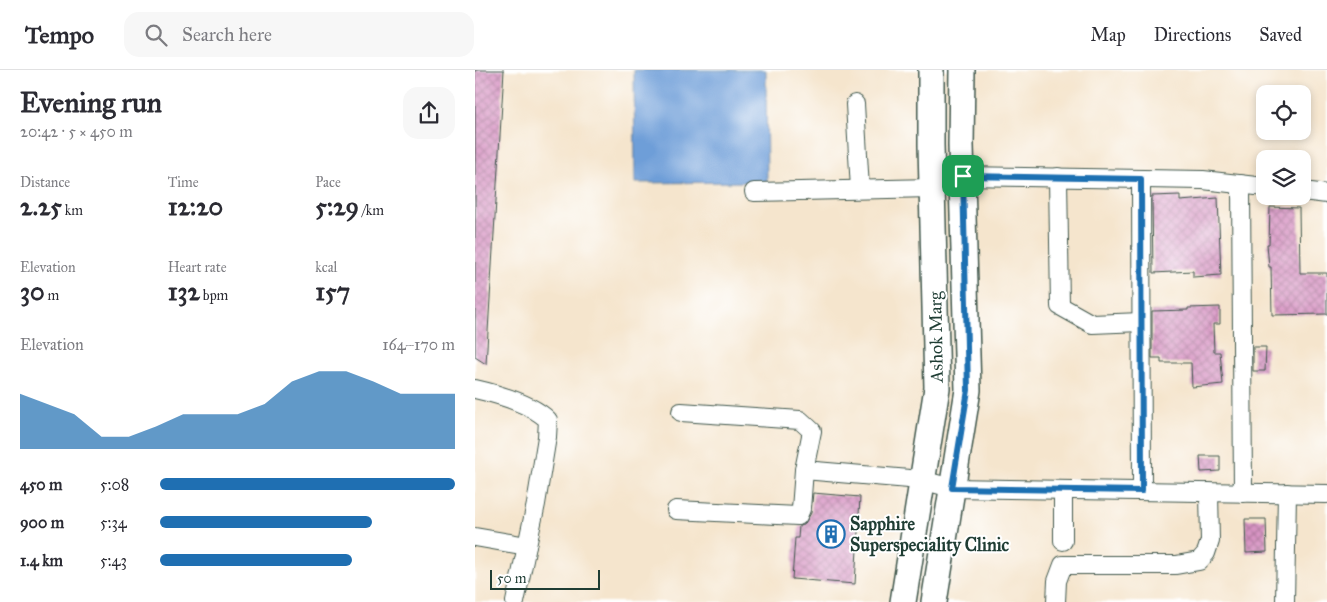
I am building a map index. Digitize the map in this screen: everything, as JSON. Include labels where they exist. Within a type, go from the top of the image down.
[{"type":"street","name":"Ashok Marg","points":[[903,602],[937,388],[931,70]]},
{"type":"street","name":"Ashok Marg","points":[[934,602],[968,390],[962,70]]},
{"type":"street","points":[[855,104],[859,189]]},
{"type":"street","points":[[963,176],[1203,180],[1256,186]]},
{"type":"street","points":[[1058,177],[1060,306],[1092,324],[1141,322]]},
{"type":"street","points":[[1141,179],[1142,491]]},
{"type":"street","points":[[1241,184],[1243,493]]},
{"type":"street","points":[[754,192],[932,188]]},
{"type":"street","points":[[1311,192],[1327,194]]},
{"type":"street","points":[[475,389],[519,403],[541,413],[547,420],[547,437],[515,602]]},
{"type":"street","points":[[676,510],[798,516],[801,509],[804,470],[812,431],[800,420],[681,412]]},
{"type":"street","points":[[804,470],[921,480],[952,488],[1327,494]]},
{"type":"street","points":[[1063,490],[1063,541]]},
{"type":"street","points":[[1056,602],[1057,581],[1063,564],[1176,566],[1199,561],[1206,553],[1211,541],[1209,492]]},
{"type":"street","points":[[1285,602],[1287,494]]},
{"type":"street","points":[[475,537],[527,546]]},
{"type":"water","points":[[634,70],[766,70],[767,182],[635,183]]},
{"type":"building","points":[[475,70],[504,70],[486,364],[475,357]]},
{"type":"building","points":[[1180,195],[1180,201],[1218,198],[1221,275],[1193,277],[1193,271],[1153,273],[1152,196]]},
{"type":"building","points":[[1270,207],[1299,208],[1300,273],[1327,273],[1327,314],[1272,315],[1271,267],[1269,267],[1267,244],[1269,244]]},
{"type":"building","points":[[1220,307],[1220,324],[1213,324],[1214,352],[1220,352],[1223,384],[1192,387],[1191,363],[1161,363],[1161,358],[1152,358],[1152,311]]},
{"type":"building","points":[[1253,347],[1266,347],[1265,371],[1253,371]]},
{"type":"building","points":[[1200,456],[1220,456],[1220,471],[1201,472]]},
{"type":"building","name":"Sapphire Superspeciality Clinic","points":[[813,493],[860,497],[855,584],[792,579],[795,538],[798,538],[799,526],[804,525],[811,513]]},
{"type":"building","points":[[1245,519],[1266,519],[1267,552],[1246,553]]},
{"type":"place","name":"Sapphire Superspeciality Clinic","points":[[831,534]]},
{"type":"route","points":[[963,176],[1141,179],[1142,491],[952,488],[968,390],[963,176]]}]
